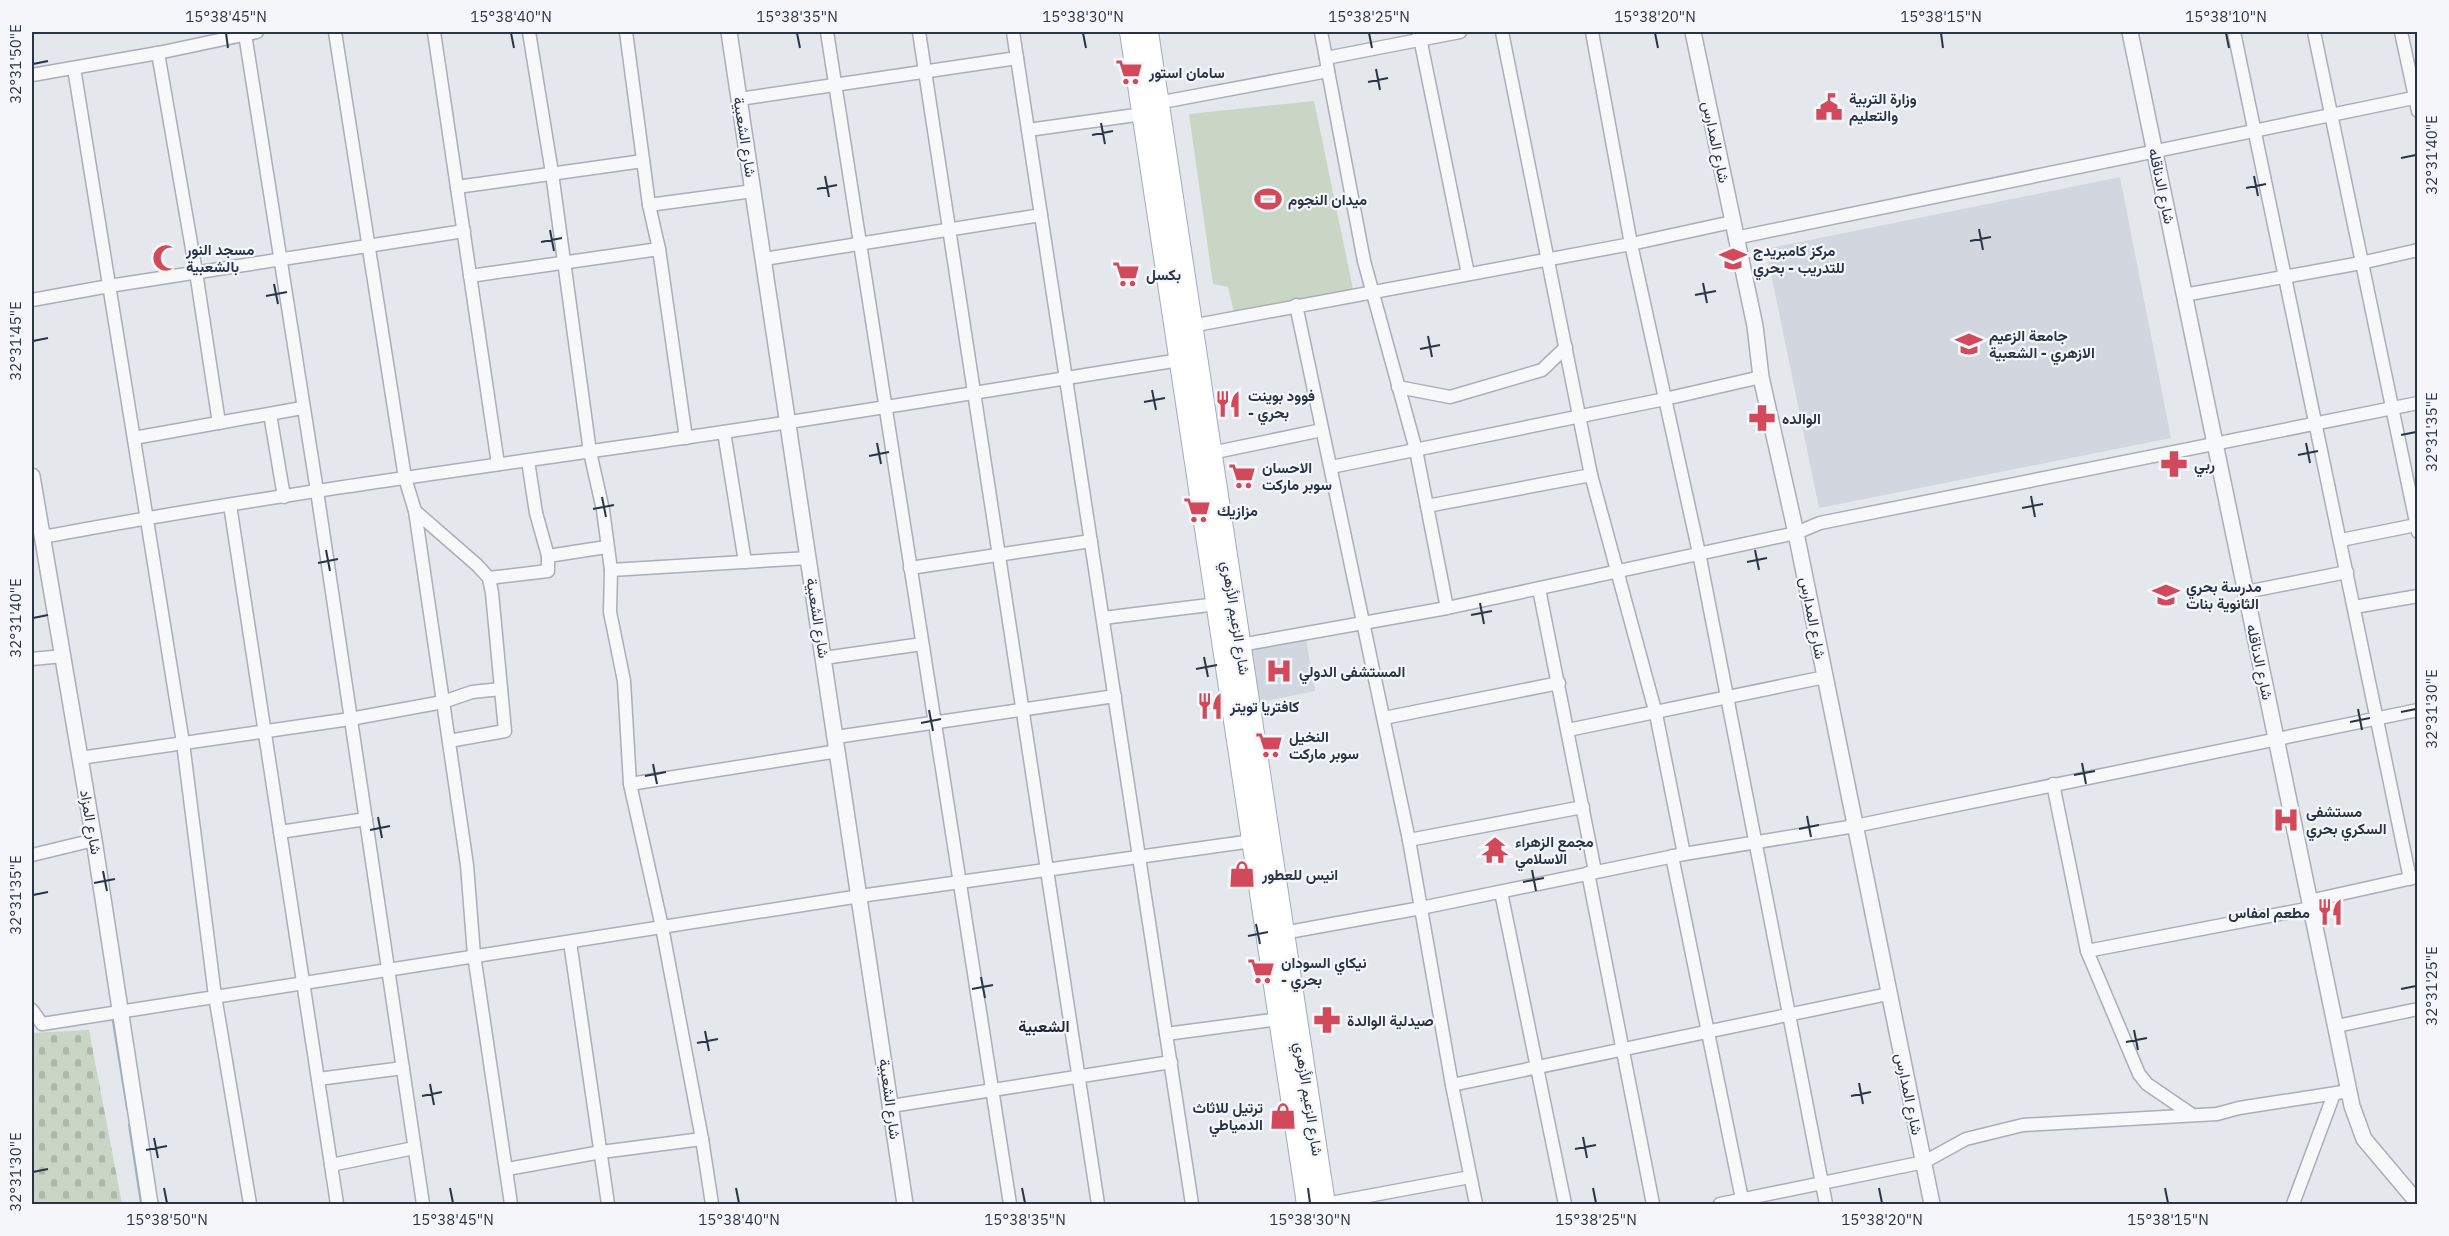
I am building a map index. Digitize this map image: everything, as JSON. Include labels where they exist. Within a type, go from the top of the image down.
[{"type":"main road","name":"شارع الزعيم الأزهري","points":[[1130,32],[1150,109],[1191,326],[1325,1204]]},
{"type":"main road","name":"شارع الزعيم الأزهري","points":[[1148,32],[1150,109],[1180,360],[1307,1204]]},
{"type":"street","points":[[335,32],[405,478],[415,511],[467,865],[474,955],[511,1204]]},
{"type":"street","points":[[434,32],[498,464]]},
{"type":"street","points":[[529,32],[552,173],[590,452],[603,510],[606,547],[611,570],[610,612],[624,681],[630,784],[662,927],[702,1139],[711,1204]]},
{"type":"street","points":[[626,32],[649,205],[659,249],[686,438]]},
{"type":"street","name":"شارع الشعبية","points":[[729,32],[905,1204]]},
{"type":"street","points":[[827,32],[1010,1204]]},
{"type":"street","points":[[919,32],[1098,1204]]},
{"type":"street","points":[[1013,32],[1192,1204]]},
{"type":"street","points":[[1321,32],[1364,261],[1416,450],[1447,608]]},
{"type":"street","points":[[1326,58],[1420,36],[1460,32]]},
{"type":"street","points":[[1502,32],[1591,475],[1656,714],[1709,1032],[1743,1202]]},
{"type":"street","points":[[1592,32],[1631,244],[1699,553],[1826,1204]]},
{"type":"street","name":"شارع المدارس","points":[[1693,32],[1755,327],[1761,377],[1796,533],[1932,1204]]},
{"type":"street","name":"شارع الدناقله","points":[[2130,32],[2349,1091],[2364,1139],[2418,1203]]},
{"type":"street","points":[[2087,951],[2310,904],[2414,878],[2377,718],[2234,32]]},
{"type":"street","points":[[2314,32],[2417,529],[2341,540]]},
{"type":"street","points":[[2401,32],[2418,111]]},
{"type":"street","points":[[32,75],[158,53],[251,33],[280,260],[317,490],[423,1204]]},
{"type":"street","points":[[1420,36],[1468,274]]},
{"type":"street","points":[[158,53],[196,272],[219,423]]},
{"type":"street","points":[[739,99],[1017,58]]},
{"type":"street","points":[[74,68],[183,743],[215,996],[250,1204]]},
{"type":"street","points":[[1028,130],[1150,109],[1328,71]]},
{"type":"street","points":[[1735,238],[1962,193],[2155,150],[2416,97]]},
{"type":"street","points":[[457,187],[643,161]]},
{"type":"street","points":[[649,205],[753,191]]},
{"type":"street","points":[[764,259],[1041,215]]},
{"type":"street","points":[[1191,326],[1631,244],[1732,222]]},
{"type":"street","points":[[32,300],[464,231]]},
{"type":"street","points":[[470,276],[659,249]]},
{"type":"street","points":[[2184,295],[2286,277],[2418,249]]},
{"type":"street","points":[[1296,305],[1409,840],[1452,1085],[1476,1204]]},
{"type":"street","points":[[1398,387],[1450,397],[1542,370],[1566,347]]},
{"type":"street","points":[[43,537],[147,517],[317,490],[686,438],[1180,360]]},
{"type":"street","points":[[1331,467],[1665,399],[1761,377]]},
{"type":"street","points":[[1240,645],[1447,608],[1796,533],[1820,524],[2418,403]]},
{"type":"street","points":[[134,438],[302,408]]},
{"type":"street","points":[[270,414],[284,497]]},
{"type":"street","points":[[1210,453],[1322,430]]},
{"type":"street","points":[[724,432],[746,562]]},
{"type":"street","points":[[489,578],[548,571],[548,556],[536,513],[528,460]]},
{"type":"street","points":[[1427,506],[1591,475]]},
{"type":"street","name":"شارع المزاد","points":[[32,476],[43,537],[58,657],[80,758],[89,841],[121,1010],[150,1204]]},
{"type":"street","points":[[230,505],[337,1204]]},
{"type":"street","points":[[415,511],[489,578],[505,731],[449,741]]},
{"type":"street","points":[[910,567],[1091,541]]},
{"type":"street","points":[[548,556],[606,547]]},
{"type":"street","points":[[611,570],[809,558]]},
{"type":"street","points":[[2246,592],[2347,572]]},
{"type":"street","points":[[1539,588],[1583,807],[1591,872],[1622,1048],[1653,1204]]},
{"type":"street","points":[[2354,607],[2418,596]]},
{"type":"street","points":[[1103,618],[1217,604]]},
{"type":"street","points":[[824,658],[922,644]]},
{"type":"street","points":[[32,659],[58,657]]},
{"type":"street","points":[[1568,730],[1656,714],[1825,677]]},
{"type":"street","points":[[1384,718],[1559,683]]},
{"type":"street","points":[[80,758],[350,719],[443,702],[472,692],[501,689]]},
{"type":"street","points":[[630,784],[837,744],[934,722],[1115,696]]},
{"type":"street","points":[[1283,933],[1421,908],[1678,855],[1855,826],[2418,710]]},
{"type":"street","points":[[2053,784],[2087,951],[2139,1074],[2146,1084],[2191,1114]]},
{"type":"street","points":[[1409,840],[1583,807]]},
{"type":"street","points":[[280,832],[366,819]]},
{"type":"street","points":[[32,855],[89,841]]},
{"type":"street","points":[[32,1010],[42,1024],[860,896],[1252,842]]},
{"type":"street","points":[[1501,892],[1565,1204]]},
{"type":"street","points":[[570,942],[608,1204]]},
{"type":"street","points":[[1452,1085],[1888,994]]},
{"type":"street","points":[[2337,1026],[2418,1009]]},
{"type":"street","points":[[1166,1034],[1279,1019]]},
{"type":"street","points":[[891,1106],[1171,1062]]},
{"type":"street","points":[[318,1079],[403,1068]]},
{"type":"street","points":[[1720,1204],[1743,1202],[1822,1182],[1924,1162],[1966,1139],[2023,1125],[2217,1114],[2239,1108],[2349,1091]]},
{"type":"street","points":[[2293,1204],[2334,1094]]},
{"type":"street","points":[[507,1169],[601,1152],[702,1139]]},
{"type":"street","points":[[331,1166],[414,1148]]},
{"type":"street","points":[[1325,1204],[1470,1177]]},
{"type":"shaded area","name":"جامعة الزعيم الازهري - الشعبية","points":[[2120,177],[2171,438],[1819,508],[1766,249]]},
{"type":"shaded area","name":"المستشفى الدولي","points":[[1306,639],[1315,691],[1251,704],[1244,651]]},
{"type":"green space","name":"ميدان النجوم","points":[[1314,101],[1353,289],[1234,312],[1228,287],[1213,284],[1189,114]]},
{"type":"green space","points":[[89,1030],[122,1204],[32,1204],[32,1033]]},
{"type":"waterway","points":[[113,1016],[128,1109]]},
{"type":"waterway","points":[[130,1125],[142,1204]]},
{"type":"place","name":"سامان استور","points":[[1129,72]]},
{"type":"place","name":"وزارة التربية والتعليم","points":[[1829,107]]},
{"type":"place","name":"ميدان النجوم","points":[[1268,199]]},
{"type":"place","name":"مسجد النور بالشعبية","points":[[166,258]]},
{"type":"place","name":"مركز كامبريدج للتدريب - بحري","points":[[1733,259]]},
{"type":"place","name":"بكسل","points":[[1126,274]]},
{"type":"place","name":"جامعة الزعيم الازهري - الشعبية","points":[[1969,344]]},
{"type":"place","name":"فوود بوينت - بحري","points":[[1228,404]]},
{"type":"place","name":"الوالده","points":[[1762,418]]},
{"type":"place","name":"ربي","points":[[2174,464]]},
{"type":"place","name":"الاحسان سوبر ماركت","points":[[1242,476]]},
{"type":"place","name":"مزازيك","points":[[1197,510]]},
{"type":"place","name":"مدرسة بحري الثانوية بنات","points":[[2166,595]]},
{"type":"place","name":"المستشفى الدولي","points":[[1279,671]]},
{"type":"place","name":"كافتريا تويتر","points":[[1210,706]]},
{"type":"place","name":"النخيل سوبر ماركت","points":[[1269,745]]},
{"type":"place","name":"مستشفى السكري بحري","points":[[2286,820]]},
{"type":"place","name":"مجمع الزهراء الاسلامي","points":[[1495,850]]},
{"type":"place","name":"انيس للعطور","points":[[1242,874]]},
{"type":"place","name":"مطعم امفاس","points":[[2330,912]]},
{"type":"place","name":"نيكاي السودان - بحري","points":[[1261,971]]},
{"type":"place","name":"صيدلية الوالدة","points":[[1327,1020]]},
{"type":"place","name":"ترتيل للاثاث الدمياطي","points":[[1283,1116]]},
{"type":"district","name":"الشعبية","points":[[1044,1026]]}]
